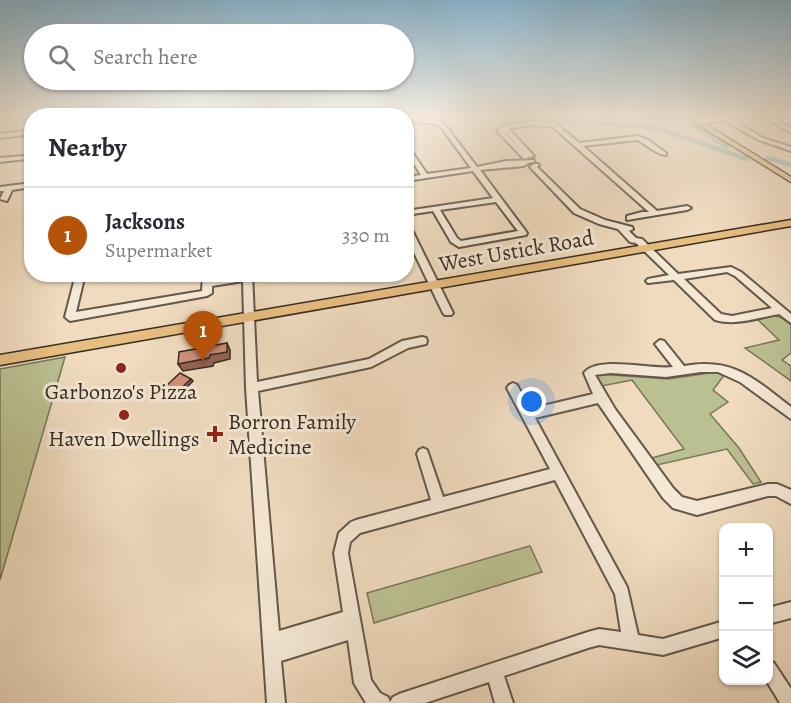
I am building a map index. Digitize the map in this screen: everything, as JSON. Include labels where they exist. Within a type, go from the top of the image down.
[{"type":"main road","points":[[742,150],[791,180]]},
{"type":"main road","name":"West Ustick Road","points":[[0,360],[434,284],[642,244],[791,223]]},
{"type":"street","points":[[436,209],[454,240],[459,244],[523,233],[460,150]]},
{"type":"street","points":[[517,150],[524,157],[540,165],[579,205],[607,219],[633,240],[642,244],[715,314],[732,320],[780,310]]},
{"type":"street","points":[[584,150],[656,213]]},
{"type":"street","points":[[658,150],[664,154]]},
{"type":"street","points":[[0,160],[24,158]]},
{"type":"street","points":[[414,159],[424,176]]},
{"type":"street","points":[[414,178],[530,161]]},
{"type":"street","points":[[0,189],[24,186]]},
{"type":"street","points":[[4,199],[9,188]]},
{"type":"street","points":[[414,212],[499,199]]},
{"type":"street","points":[[614,225],[630,218],[687,208]]},
{"type":"street","points":[[414,243],[448,313]]},
{"type":"street","points":[[651,281],[728,269],[738,274],[791,319]]},
{"type":"street","points":[[79,282],[70,317],[207,284]]},
{"type":"street","points":[[247,282],[252,388],[276,703]]},
{"type":"street","points":[[252,388],[371,363],[406,344],[422,341]]},
{"type":"street","points":[[660,344],[682,371]]},
{"type":"street","points":[[791,414],[743,379],[723,368],[705,367],[660,373],[599,369],[589,373],[590,381],[668,493],[678,503],[697,508],[768,490],[777,490],[791,497]]},
{"type":"street","points":[[513,388],[622,592],[631,643]]},
{"type":"street","points":[[528,415],[602,397]]},
{"type":"street","points":[[423,454],[439,505]]},
{"type":"street","points":[[378,701],[363,683],[341,553],[344,538],[356,527],[559,473]]},
{"type":"street","points":[[773,615],[791,610]]},
{"type":"street","points":[[272,648],[354,623]]},
{"type":"street","points":[[399,703],[588,640],[600,638],[663,647],[719,630]]},
{"type":"street","points":[[494,671],[504,703]]},
{"type":"street","points":[[773,677],[790,703]]},
{"type":"green space","points":[[780,317],[791,325],[791,353],[782,360],[791,366],[791,381],[745,348],[779,340],[757,319]]},
{"type":"green space","points":[[65,357],[0,580],[0,369]]},
{"type":"green space","points":[[716,372],[725,374],[713,390],[728,402],[710,414],[739,448],[761,482],[753,484],[727,449],[657,465],[652,458],[684,449],[632,380],[602,386],[597,376],[599,374],[668,379]]},
{"type":"green space","points":[[530,546],[542,572],[374,623],[367,593]]},
{"type":"building","points":[[227,343],[227,352],[178,364],[179,352]]},
{"type":"building","points":[[180,373],[191,379],[177,392],[166,386]]},
{"type":"waterway","points":[[720,150],[747,159]]},
{"type":"waterway","points":[[768,158],[791,165]]},
{"type":"place","name":"Jacksons","points":[[203,361]]},
{"type":"place","name":"Garbonzo's Pizza","points":[[121,368]]},
{"type":"place","name":"Haven Dwellings","points":[[124,415]]},
{"type":"place","name":"Borron Family Medicine","points":[[215,434]]}]
